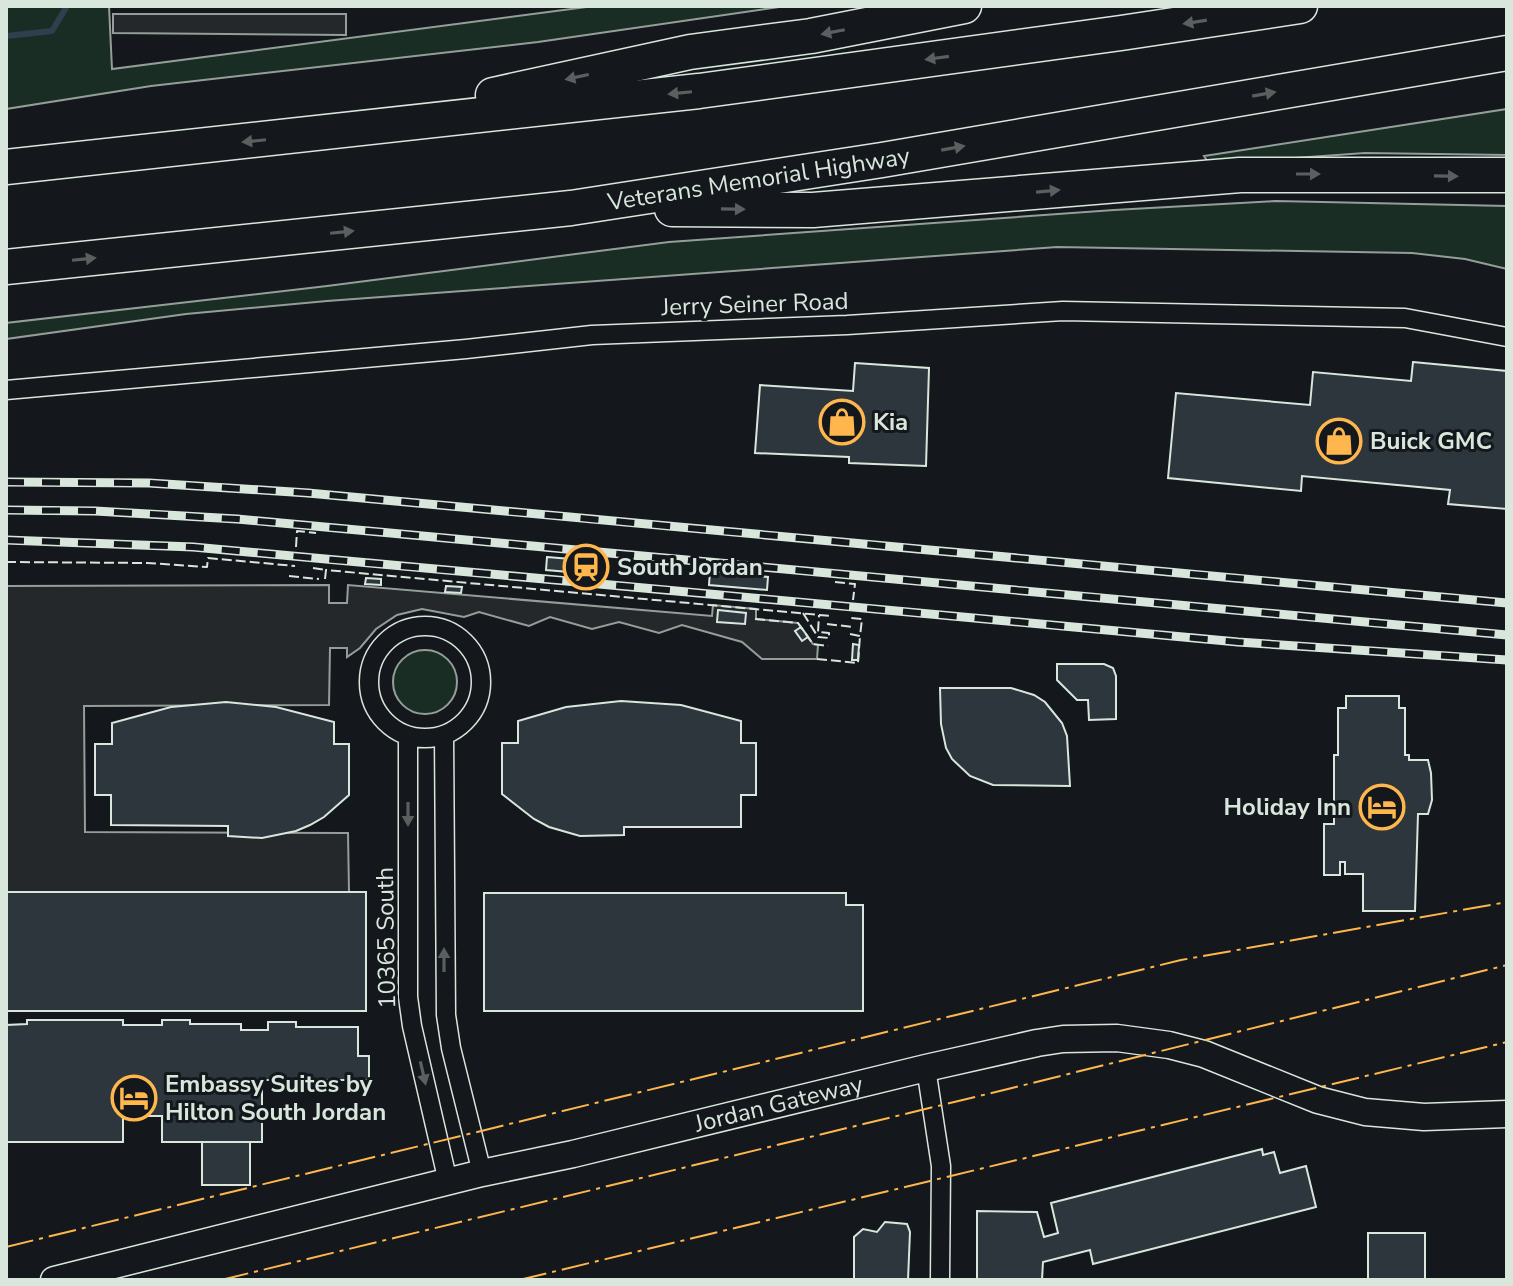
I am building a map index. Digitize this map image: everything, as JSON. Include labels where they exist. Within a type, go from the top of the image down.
[{"type":"highway","points":[[313,134],[690,52],[811,36],[964,6]]},
{"type":"highway","points":[[6,167],[699,91],[1300,6]]},
{"type":"highway","name":"Veterans Memorial Highway","points":[[6,267],[571,208],[882,160],[1507,53]]},
{"type":"highway","points":[[571,208],[813,210],[1240,175],[1503,176]]},
{"type":"main road","name":"Jordan Gateway","points":[[54,1280],[482,1173],[926,1068],[1063,1039],[1117,1038],[1169,1045],[1204,1054],[1318,1100],[1365,1112],[1424,1117],[1507,1114]]},
{"type":"street","name":"Jerry Seiner Road","points":[[6,390],[592,335],[847,325],[1063,311],[1405,318],[1507,337]]},
{"type":"street","points":[[417,626],[437,628],[455,635],[470,649],[479,668],[480,688],[474,708],[462,725],[444,735],[426,739],[408,736],[391,728],[378,713],[370,695],[369,675],[375,656],[387,640],[417,626]]},
{"type":"street","points":[[444,735],[446,1015],[451,1048],[482,1173]]},
{"type":"street","name":"10365 South","points":[[408,736],[408,997],[448,1182]]},
{"type":"street","points":[[926,1068],[941,1166],[940,1280]]},
{"type":"green space","points":[[6,6],[109,6],[112,69],[594,6],[786,6],[538,42],[151,86],[6,109]]},
{"type":"green space","points":[[1507,109],[1507,155],[1365,153],[1209,164],[1204,156]]},
{"type":"green space","points":[[1276,201],[1507,206],[1507,269],[1465,259],[1412,253],[1057,247],[327,301],[186,314],[6,339],[6,323],[669,242]]},
{"type":"green space","points":[[419,650],[431,650],[448,659],[455,670],[455,694],[448,705],[431,714],[419,714],[407,709],[398,700],[393,688],[393,676],[398,664],[407,655]]},
{"type":"shaded area","points":[[113,14],[346,14],[346,35],[113,33]]},
{"type":"shaded area","points":[[329,585],[329,603],[347,603],[348,585],[712,616],[713,605],[756,609],[756,619],[798,623],[813,644],[818,645],[817,659],[762,659],[742,642],[682,625],[659,633],[619,622],[592,629],[550,617],[529,626],[479,612],[464,617],[422,609],[397,615],[376,629],[360,648],[347,657],[347,648],[330,648],[329,705],[84,706],[85,832],[348,833],[349,892],[6,892],[6,586]]},
{"type":"building","name":"Buick GMC","points":[[1413,362],[1507,371],[1507,509],[1448,504],[1450,490],[1302,476],[1301,491],[1168,478],[1176,393],[1310,405],[1313,372],[1411,381]]},
{"type":"building","name":"Kia","points":[[855,363],[929,368],[926,466],[849,463],[849,457],[755,453],[760,385],[853,391]]},
{"type":"building","points":[[547,557],[606,562],[605,575],[546,570]]},
{"type":"building","points":[[710,571],[768,577],[767,590],[709,585]]},
{"type":"building","points":[[366,578],[381,579],[381,585],[365,584]]},
{"type":"building","points":[[446,586],[462,587],[461,593],[445,592]]},
{"type":"building","points":[[718,610],[746,613],[745,624],[717,622]]},
{"type":"building","points":[[801,627],[808,637],[802,641],[795,631]]},
{"type":"building","points":[[853,644],[859,645],[858,660],[852,660]]},
{"type":"building","points":[[1057,664],[1104,664],[1113,668],[1116,676],[1116,719],[1089,720],[1088,700],[1077,700],[1057,680]]},
{"type":"building","points":[[940,688],[1011,688],[1045,702],[1062,723],[1067,736],[1070,786],[993,785],[970,776],[952,759],[946,748],[941,724]]},
{"type":"building","name":"Holiday Inn","points":[[1346,696],[1399,696],[1399,708],[1405,708],[1405,755],[1409,755],[1409,760],[1428,760],[1432,800],[1428,814],[1418,814],[1415,911],[1363,911],[1363,874],[1345,874],[1345,862],[1340,862],[1340,875],[1324,875],[1324,824],[1334,824],[1338,708],[1346,708]]},
{"type":"building","points":[[621,701],[681,705],[741,721],[741,743],[756,743],[756,795],[741,795],[741,827],[624,827],[624,835],[580,836],[534,819],[502,794],[502,743],[518,743],[518,721],[566,707]]},
{"type":"building","points":[[226,702],[276,707],[334,722],[334,744],[349,744],[349,795],[310,825],[262,838],[228,836],[228,826],[111,825],[111,795],[95,795],[95,744],[112,744],[112,723],[171,707]]},
{"type":"building","points":[[6,892],[366,892],[366,1011],[6,1011]]},
{"type":"building","points":[[484,893],[846,893],[846,905],[863,905],[863,1011],[484,1011]]},
{"type":"building","name":"Embassy Suites by Hilton South Jordan","points":[[27,1020],[123,1020],[123,1025],[162,1025],[162,1020],[190,1020],[190,1024],[241,1024],[241,1030],[268,1030],[268,1022],[296,1022],[296,1027],[358,1027],[358,1056],[369,1056],[369,1080],[262,1080],[262,1142],[162,1142],[162,1116],[123,1116],[123,1142],[6,1142],[6,1025],[27,1024]]},
{"type":"building","points":[[202,1142],[250,1142],[250,1185],[202,1185]]},
{"type":"building","points":[[1262,1149],[1263,1155],[1274,1152],[1280,1173],[1306,1166],[1316,1207],[1093,1264],[1090,1250],[1043,1262],[1042,1280],[977,1280],[977,1211],[1037,1212],[1044,1237],[1058,1233],[1051,1203]]},
{"type":"building","points":[[885,1222],[907,1224],[910,1232],[908,1280],[854,1280],[854,1237],[863,1229],[877,1232]]},
{"type":"building","points":[[1368,1233],[1425,1233],[1425,1280],[1368,1280]]},
{"type":"waterway","points":[[6,36],[52,31],[67,6]]},
{"type":"railway","points":[[6,482],[149,483],[308,493],[1507,603]]},
{"type":"railway","points":[[6,510],[95,511],[237,519],[1507,635]]},
{"type":"railway","points":[[6,540],[193,547],[1238,642],[1507,660]]},
{"type":"fence","points":[[296,547],[297,531],[316,533]]},
{"type":"fence","points":[[6,562],[147,563],[207,567],[208,558],[295,566]]},
{"type":"fence","points":[[313,568],[326,570]]},
{"type":"fence","points":[[325,579],[326,570],[831,616]]},
{"type":"fence","points":[[289,576],[319,579]]},
{"type":"fence","points":[[835,582],[855,584],[853,600]]},
{"type":"fence","points":[[803,613],[818,637],[829,638],[829,633],[818,632],[819,615]]},
{"type":"fence","points":[[850,618],[862,619],[860,636],[850,634]]},
{"type":"fence","points":[[755,619],[798,623],[813,644],[828,646]]},
{"type":"fence","points":[[827,624],[853,627]]},
{"type":"fence","points":[[817,659],[858,663],[860,636]]},
{"type":"power","points":[[6,1247],[1181,960],[1507,902]]},
{"type":"power","points":[[221,1280],[1507,965]]},
{"type":"power","points":[[519,1280],[1507,1042]]},
{"type":"place","name":"Kia","points":[[842,422]]},
{"type":"place","name":"Buick GMC","points":[[1339,441]]},
{"type":"place","name":"South Jordan","points":[[586,567]]},
{"type":"place","name":"Holiday Inn","points":[[1382,807]]},
{"type":"place","name":"Embassy Suites by Hilton South Jordan","points":[[134,1098]]}]
